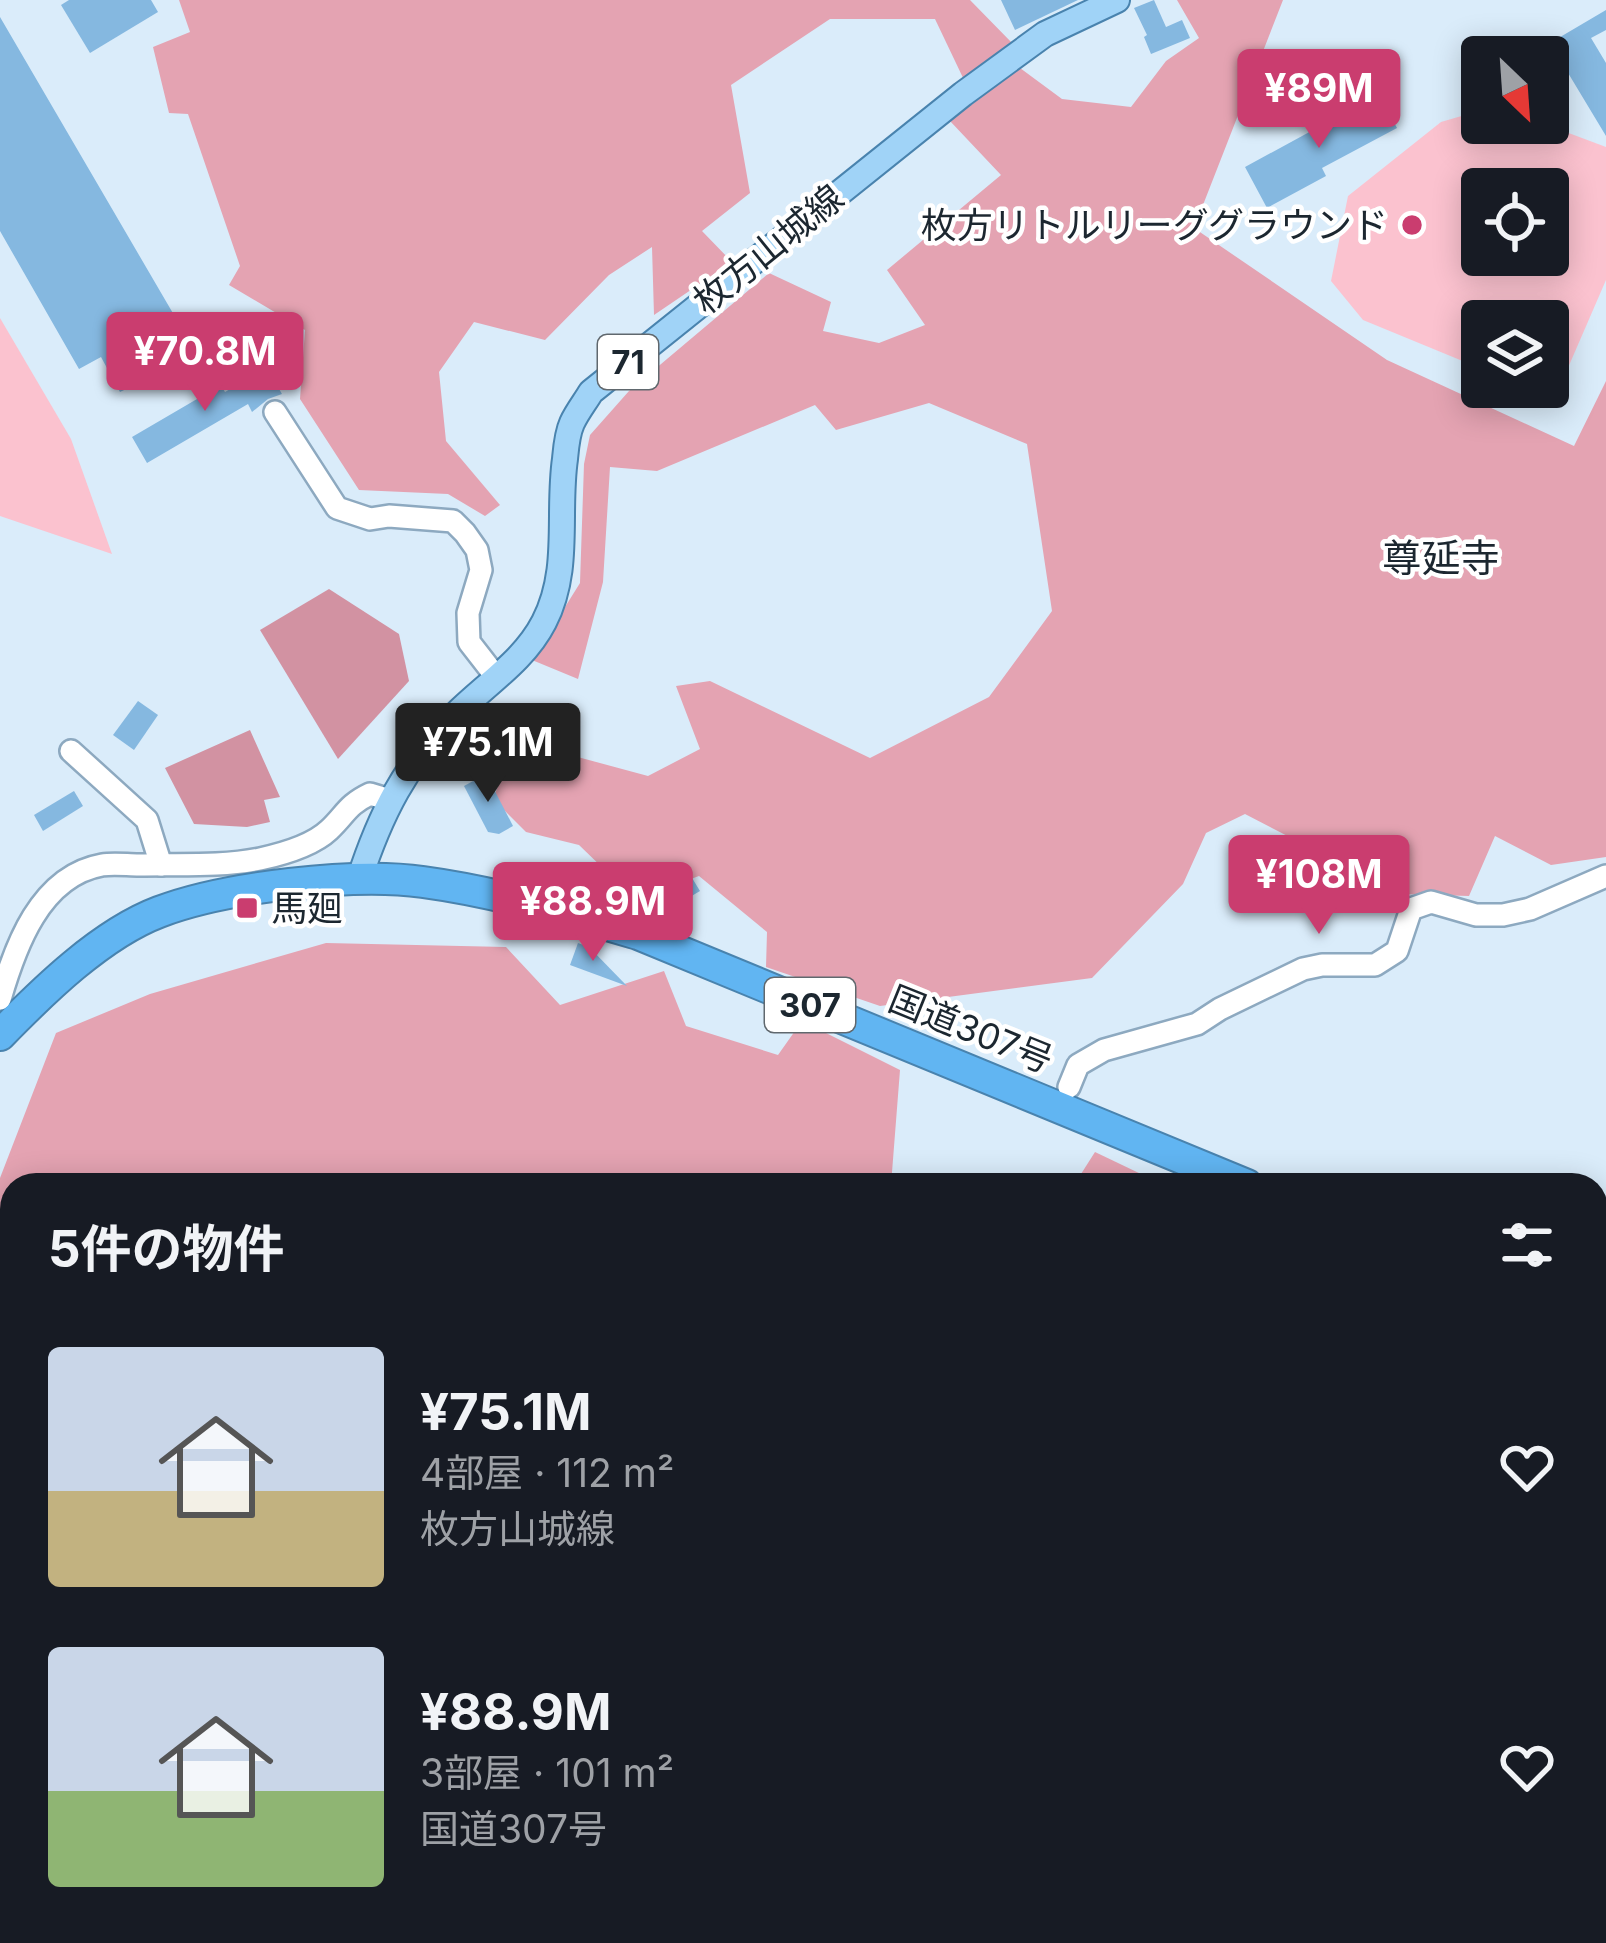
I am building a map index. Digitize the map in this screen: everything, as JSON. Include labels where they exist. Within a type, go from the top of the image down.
[{"type":"highway","name":"国道307号","points":[[0,1034],[79,959],[157,912],[223,894],[286,885],[419,881],[534,903],[638,934],[1218,1173]]},
{"type":"main road","name":"枚方山城線","points":[[359,880],[371,842],[410,766],[454,716],[524,653],[545,621],[560,579],[565,453],[571,425],[591,392],[963,94],[1045,34],[1117,0]]},
{"type":"street","points":[[275,412],[337,508],[370,519],[453,521],[465,533],[477,550],[481,570],[468,613],[469,642],[496,677]]},
{"type":"street","points":[[71,751],[148,820],[161,865]]},
{"type":"street","points":[[0,999],[38,908],[64,882],[102,865],[260,859],[326,833],[353,802],[370,794],[390,800]]},
{"type":"street","points":[[1069,1088],[1078,1065],[1103,1050],[1197,1024],[1303,969],[1375,965],[1397,952],[1412,909],[1431,902],[1476,915],[1502,915],[1530,909],[1606,876]]},
{"type":"shaded area","points":[[179,0],[970,0],[1014,45],[965,82],[935,19],[830,19],[731,85],[750,193],[702,231],[732,262],[654,315],[652,247],[609,275],[545,340],[474,322],[439,372],[446,441],[500,505],[485,516],[448,494],[359,490],[300,399],[305,330],[229,285],[240,266],[188,114],[169,113],[153,47],[190,32]]},
{"type":"shaded area","points":[[1177,0],[1283,0],[1194,228],[1387,360],[1461,394],[1461,408],[1491,408],[1574,446],[1606,381],[1606,857],[1551,865],[1495,836],[1469,896],[1400,894],[1245,814],[1206,833],[1183,884],[1092,978],[880,1006],[766,967],[767,932],[699,876],[661,890],[655,909],[609,899],[608,873],[579,845],[526,832],[493,799],[505,768],[574,756],[648,776],[700,749],[676,686],[710,681],[870,758],[989,697],[1052,611],[1027,444],[929,403],[836,430],[815,405],[657,471],[610,467],[603,582],[578,679],[532,660],[580,583],[584,464],[590,435],[629,391],[769,273],[831,302],[823,331],[879,343],[925,325],[887,270],[1001,175],[950,121],[1020,68],[1062,99],[1131,107],[1166,61],[1199,38]]},
{"type":"shaded area","name":"枚方リトルリーググラウンド","points":[[1461,116],[1461,144],[1569,144],[1569,133],[1606,147],[1606,280],[1569,365],[1569,300],[1461,300],[1461,360],[1363,320],[1331,281],[1348,196],[1441,122]]},
{"type":"shaded area","points":[[0,318],[71,439],[112,554],[0,516]]},
{"type":"shaded area","points":[[329,589],[399,634],[409,681],[338,759],[260,630]]},
{"type":"shaded area","points":[[250,730],[280,797],[264,800],[270,822],[247,827],[194,824],[165,768]]},
{"type":"shaded area","points":[[326,943],[506,947],[560,1005],[664,971],[686,1026],[778,1055],[802,1021],[900,1070],[892,1173],[2,1173],[56,1033],[150,994]]},
{"type":"shaded area","points":[[1095,1152],[1139,1173],[1082,1173]]},
{"type":"building","points":[[69,0],[151,0],[158,12],[90,53],[61,5]]},
{"type":"building","points":[[1001,0],[1078,0],[1015,30]]},
{"type":"building","points":[[1154,0],[1166,27],[1182,20],[1190,38],[1151,54],[1134,8]]},
{"type":"building","points":[[1606,10],[1606,30],[1591,38],[1606,63],[1606,136],[1569,75],[1569,36],[1562,36]]},
{"type":"building","points":[[0,17],[174,315],[111,351],[150,358],[156,365],[151,377],[120,392],[101,357],[79,369],[0,231]]},
{"type":"building","points":[[1379,94],[1397,128],[1322,168],[1326,176],[1267,208],[1245,167]]},
{"type":"building","points":[[267,368],[282,394],[252,412],[248,404],[147,463],[132,437],[221,385],[225,392]]},
{"type":"building","points":[[138,701],[158,715],[134,750],[113,735]]},
{"type":"building","points":[[486,774],[513,826],[499,834],[488,832],[464,786]]},
{"type":"building","points":[[74,791],[83,806],[43,831],[34,815]]},
{"type":"building","points":[[689,873],[700,891],[657,921],[640,914],[649,897]]},
{"type":"building","points":[[578,943],[589,947],[627,986],[570,965]]},
{"type":"place","name":"枚方リトルリーググラウンド","points":[[1412,225]]},
{"type":"place","name":"馬廻","points":[[247,908]]},
{"type":"district","name":"尊延寺","points":[[1441,557]]}]
